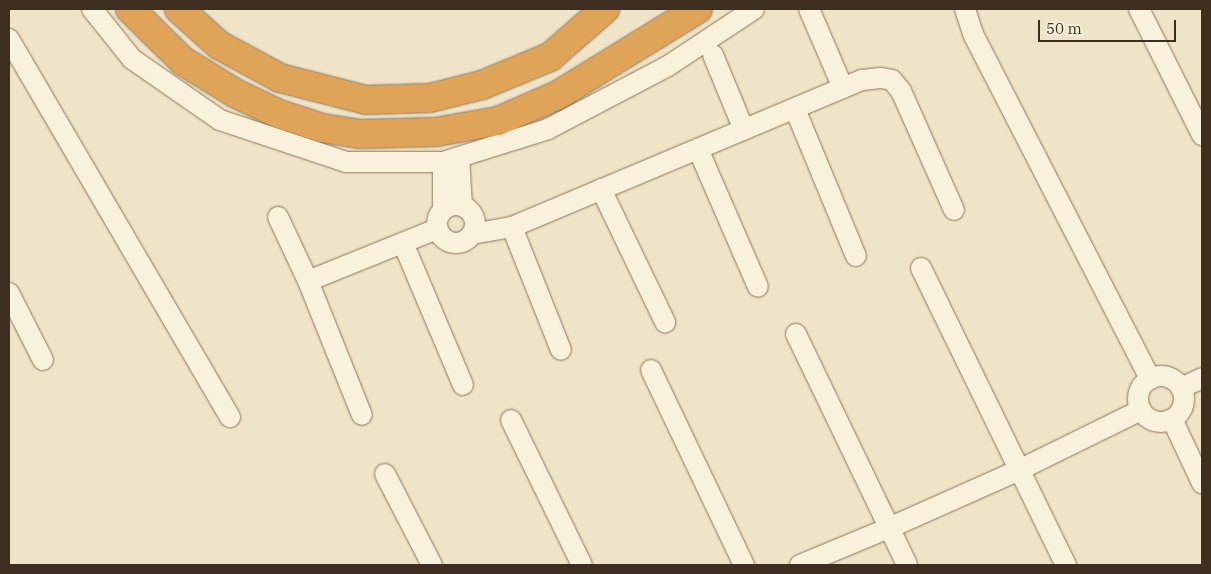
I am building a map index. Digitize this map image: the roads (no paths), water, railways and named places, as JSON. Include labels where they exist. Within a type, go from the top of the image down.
[{"type":"highway","points":[[130,9],[183,61],[235,93],[279,114],[322,128],[362,134],[436,132],[498,121],[558,95],[698,9]]},
{"type":"highway","points":[[179,9],[219,45],[280,78],[366,100],[430,98],[482,85],[550,57],[605,9]]},
{"type":"street","points":[[92,9],[132,59],[220,120],[346,162],[451,159],[548,129],[668,66],[754,9]]},
{"type":"street","points":[[808,9],[843,88]]},
{"type":"street","points":[[965,9],[973,34],[1150,379]]},
{"type":"street","points":[[1139,9],[1202,135]]},
{"type":"street","points":[[9,39],[230,417]]},
{"type":"street","points":[[713,55],[744,130]]},
{"type":"street","points":[[472,234],[512,227],[862,80],[883,78],[892,80],[901,91],[954,210]]},
{"type":"street","points":[[795,109],[856,256]]},
{"type":"street","points":[[698,149],[758,287]]},
{"type":"street","points":[[451,159],[453,208]]},
{"type":"street","points":[[601,189],[665,322]]},
{"type":"street","points":[[453,208],[473,215],[475,228],[468,240],[456,244],[443,239],[437,229],[436,221],[453,208]]},
{"type":"street","points":[[278,217],[308,282],[362,415]]},
{"type":"street","points":[[512,227],[561,350]]},
{"type":"street","points":[[308,282],[437,229]]},
{"type":"street","points":[[403,243],[463,385]]},
{"type":"street","points":[[921,268],[1066,565]]},
{"type":"street","points":[[9,293],[43,360]]},
{"type":"street","points":[[796,334],[907,565]]},
{"type":"street","points":[[651,370],[744,565]]},
{"type":"street","points":[[1168,377],[1181,388],[1184,397],[1183,406],[1179,414],[1172,419],[1164,422],[1155,421],[1141,410],[1139,392],[1150,379],[1168,377]]},
{"type":"street","points":[[1181,388],[1202,378]]},
{"type":"street","points":[[800,565],[1019,470],[1141,410]]},
{"type":"street","points":[[1172,419],[1202,483]]},
{"type":"street","points":[[511,420],[582,565]]},
{"type":"street","points":[[385,474],[432,565]]}]
